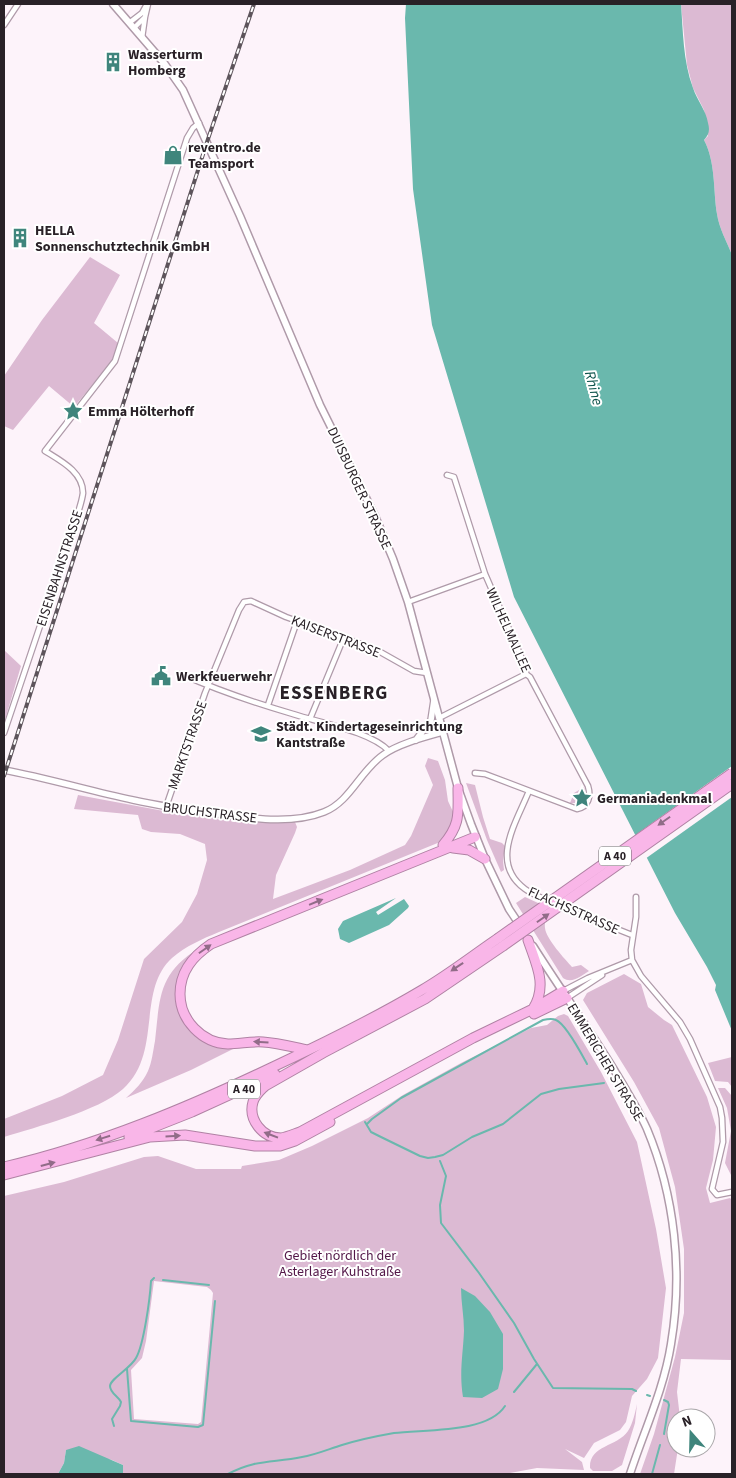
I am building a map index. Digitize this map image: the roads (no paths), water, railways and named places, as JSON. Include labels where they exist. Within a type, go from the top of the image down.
[{"type":"highway","name":"A 40","points":[[4,1175],[91,1152],[192,1112],[393,1017],[456,980],[500,943],[732,773]]},
{"type":"highway","name":"A 40","points":[[4,1167],[137,1127],[187,1107],[309,1050],[376,1016],[500,943],[732,784]]},
{"type":"highway","points":[[445,846],[456,826],[458,788]]},
{"type":"highway","points":[[309,1050],[262,1042],[228,1044],[216,1042],[195,1029],[182,1009],[180,996],[180,985],[186,969],[193,958],[211,944],[474,834]]},
{"type":"highway","points":[[445,846],[462,848],[485,859]]},
{"type":"highway","points":[[528,940],[541,982],[539,996],[533,1009]]},
{"type":"highway","points":[[393,1017],[323,1053],[265,1086],[258,1093],[253,1103],[253,1115],[257,1126],[266,1134],[280,1138],[294,1134],[480,1035],[565,995]]},
{"type":"highway","points":[[91,1152],[150,1137],[184,1136],[266,1147],[280,1146],[295,1141],[414,1074],[565,995]]},
{"type":"main road","name":"DUISBURGER STRASSE","points":[[112,4],[175,76],[199,123],[320,404],[375,516],[393,559],[408,602],[458,788],[474,834],[510,909],[528,940],[565,995]]},
{"type":"main road","name":"EMMERICHER STRASSE","points":[[565,995],[618,1077],[647,1129],[658,1162],[671,1218],[677,1277],[676,1310],[671,1346],[662,1382],[630,1474]]},
{"type":"street","points":[[4,25],[18,4]]},
{"type":"street","points":[[131,25],[147,4]]},
{"type":"street","points":[[142,38],[147,4]]},
{"type":"street","points":[[131,25],[145,17]]},
{"type":"street","name":"EISENBAHNSTRASSE","points":[[4,733],[83,494],[80,480],[76,474],[65,463],[45,452],[115,361],[187,138],[192,128],[199,123]]},
{"type":"street","name":"WILHELMALLEE","points":[[447,475],[454,477],[485,574],[526,668],[526,674],[530,677],[588,786],[590,794],[589,800],[582,808],[577,809],[529,791]]},
{"type":"street","points":[[408,602],[485,574]]},
{"type":"street","name":"KAISERSTRASSE","points":[[244,602],[251,601],[297,621],[375,649],[414,671],[427,673]]},
{"type":"street","name":"MARKTSTRASSE","points":[[166,807],[208,686],[244,602]]},
{"type":"street","points":[[268,705],[297,621]]},
{"type":"street","points":[[310,719],[344,637]]},
{"type":"street","points":[[181,674],[208,686],[348,730],[392,750],[443,732]]},
{"type":"street","points":[[439,718],[526,674]]},
{"type":"street","points":[[415,741],[430,720],[434,700]]},
{"type":"street","name":"BRUCHSTRASSE","points":[[4,770],[166,807],[246,818],[287,819],[317,815],[325,812],[343,800],[375,762],[392,750]]},
{"type":"street","points":[[475,773],[485,774],[529,791]]},
{"type":"street","name":"FLACHSSTRASSE","points":[[529,791],[506,851],[508,868],[518,882],[534,894],[576,914],[632,935]]},
{"type":"street","points":[[636,897],[636,917],[631,950],[632,960],[641,976],[680,1022],[711,1085],[722,1118],[723,1142],[712,1189],[717,1195],[732,1192]]},
{"type":"street","points":[[565,995],[632,960]]},
{"type":"street","points":[[565,995],[588,978],[606,972]]},
{"type":"water","name":"Rhine","points":[[406,4],[681,4],[687,67],[693,88],[709,126],[708,134],[704,140],[711,158],[718,219],[732,255],[732,1031],[715,990],[716,985],[707,967],[675,913],[514,597],[432,325],[413,189],[405,18]]},
{"type":"water","points":[[396,898],[376,912],[378,915],[404,899],[409,906],[408,908],[389,925],[349,943],[340,939],[338,929],[343,921]]},
{"type":"water","points":[[461,1288],[475,1296],[490,1312],[503,1334],[503,1369],[498,1389],[482,1398],[463,1397],[461,1371],[464,1331]]},
{"type":"water","points":[[79,1446],[123,1465],[123,1473],[58,1474],[64,1463],[66,1450]]},
{"type":"waterway","points":[[367,1124],[401,1098],[543,1020],[553,1019],[560,1023],[573,1039],[587,1064]]},
{"type":"waterway","points":[[365,1122],[371,1132],[420,1156],[435,1157],[443,1155],[472,1137],[503,1124],[541,1094],[559,1089],[604,1083]]},
{"type":"waterway","points":[[440,1161],[446,1176],[440,1205],[441,1223],[514,1323],[553,1388],[632,1389],[636,1391]]},
{"type":"waterway","points":[[114,1426],[112,1419],[121,1402],[111,1391],[110,1386],[113,1380],[130,1366],[139,1351],[146,1321],[151,1281],[154,1278]]},
{"type":"waterway","points":[[163,1280],[209,1285]]},
{"type":"waterway","points":[[127,1369],[131,1421],[198,1427],[203,1425],[215,1301]]},
{"type":"waterway","points":[[514,1392],[537,1364]]},
{"type":"waterway","points":[[664,1400],[669,1405],[664,1434]]},
{"type":"waterway","points":[[228,1474],[247,1466],[307,1456],[381,1435],[470,1426],[496,1415],[505,1406]]},
{"type":"waterway","points":[[652,1474],[660,1445]]},
{"type":"railway","points":[[4,776],[207,142],[254,4]]},
{"type":"place","name":"Wasserturm Homberg","points":[[113,62]]},
{"type":"place","name":"reventro.de Teamsport","points":[[173,155]]},
{"type":"place","name":"HELLA Sonnenschutztechnik GmbH","points":[[20,238]]},
{"type":"place","name":"Emma Hölterhoff","points":[[73,411]]},
{"type":"place","name":"Werkfeuerwehr","points":[[161,676]]},
{"type":"place","name":"Städt. Kindertageseinrichtung Kantstraße","points":[[261,734]]},
{"type":"place","name":"Germaniadenkmal","points":[[582,798]]},
{"type":"district","name":"ESSENBERG","points":[[334,692]]},
{"type":"park label","name":"Gebiet nördlich der Asterlager Kuhstraße","points":[[340,1264]]}]
